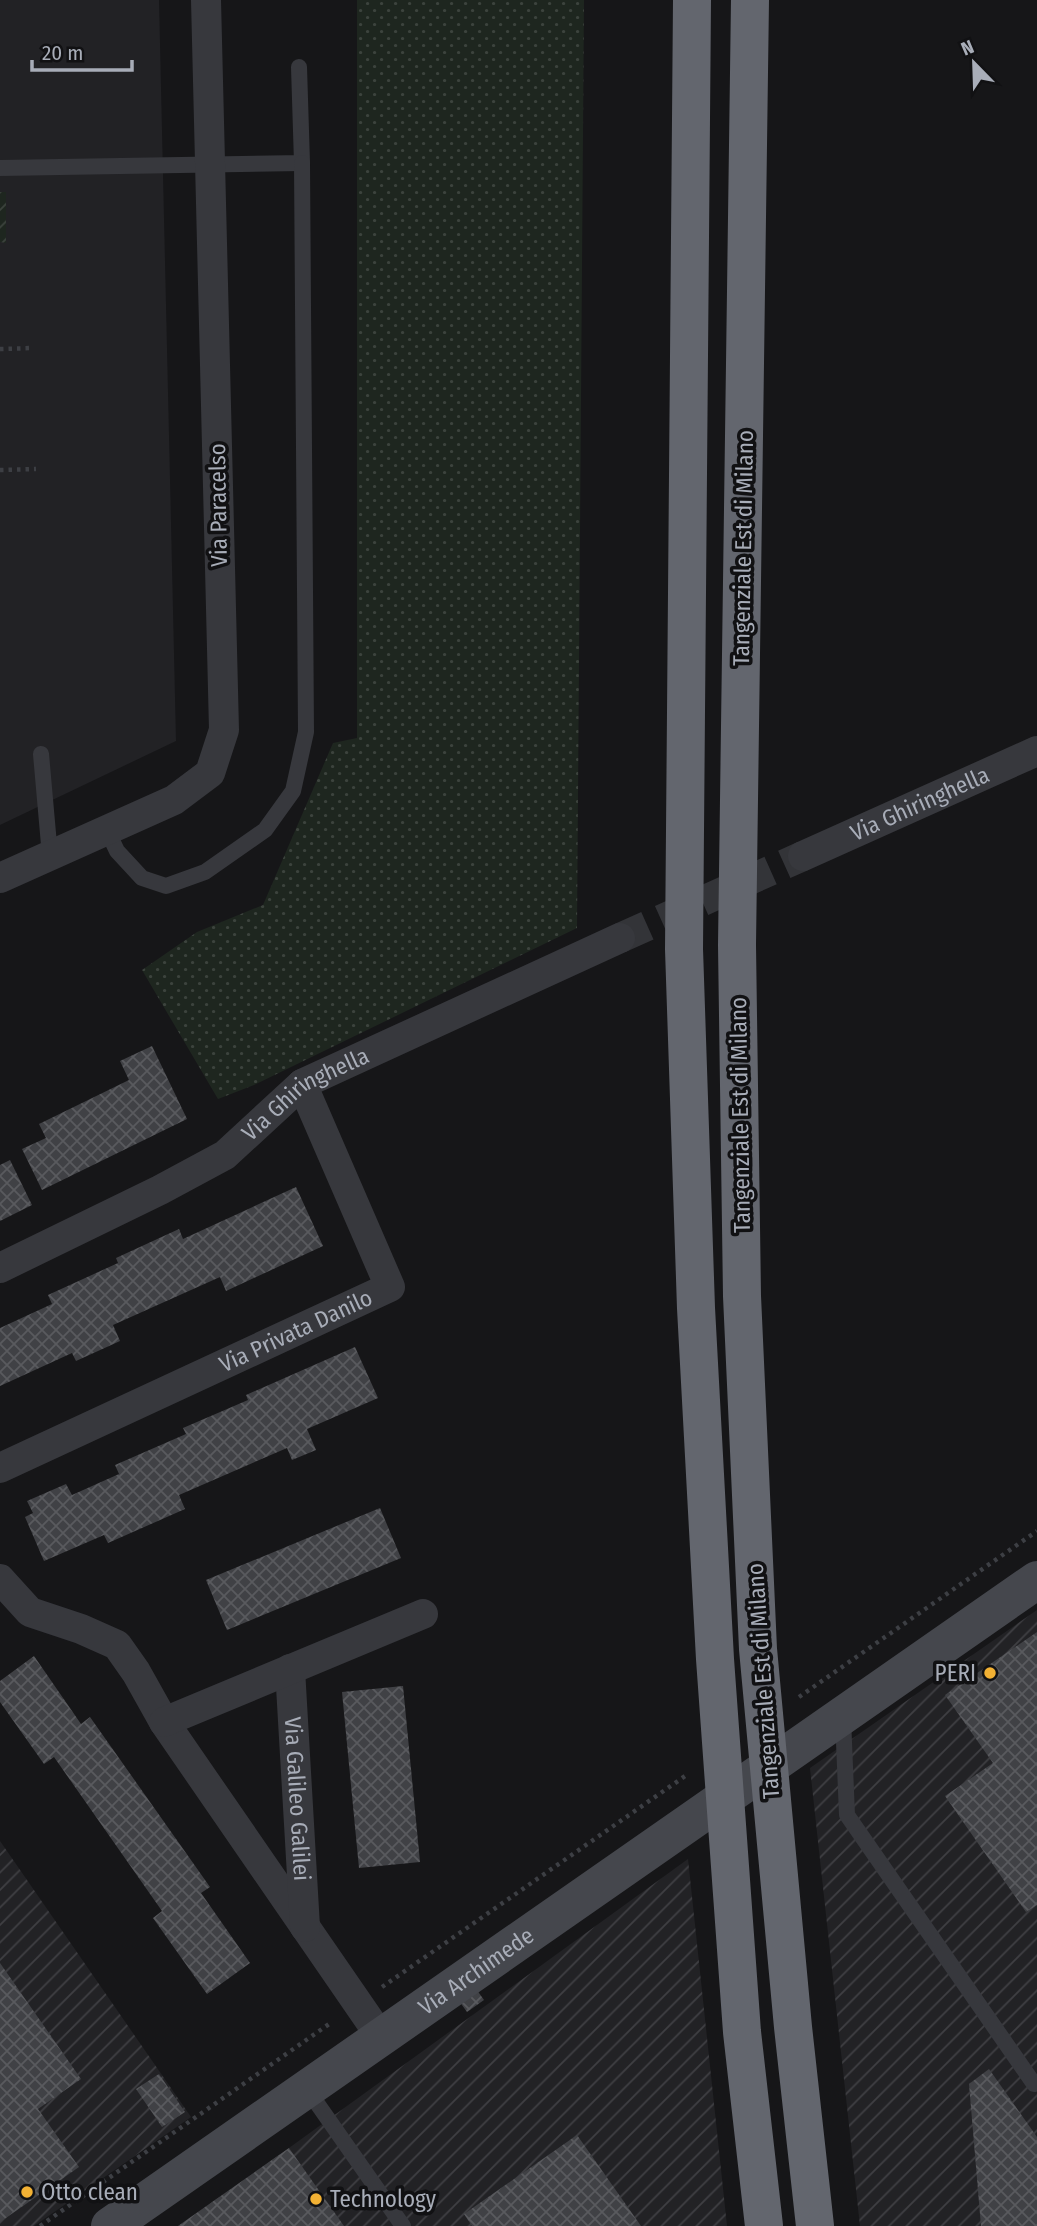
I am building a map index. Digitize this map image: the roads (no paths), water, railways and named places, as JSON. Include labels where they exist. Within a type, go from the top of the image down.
[{"type":"highway","name":"Tangenziale Est di Milano","points":[[692,0],[684,949],[696,1308],[715,1659],[742,2032],[764,2226]]},
{"type":"highway","name":"Tangenziale Est di Milano","points":[[750,0],[737,945],[742,1296],[758,1649],[793,2026],[815,2226]]},
{"type":"street","name":"Via Paracelso","points":[[0,878],[174,800],[210,773],[224,730],[206,0]]},
{"type":"street","name":"Via Ghiringhella","points":[[803,856],[1037,751]]},
{"type":"street","name":"Via Ghiringhella","points":[[0,1268],[160,1190],[225,1155],[302,1084],[620,937]]},
{"type":"street","name":"Via Privata Danilo","points":[[0,1468],[390,1287],[302,1084]]},
{"type":"street","name":"Via Galileo Galilei","points":[[0,1579],[30,1612],[81,1629],[117,1645],[136,1672],[164,1722],[381,2037]]},
{"type":"street","name":"Via Archimede","points":[[110,2226],[1037,1580]]},
{"type":"street","points":[[164,1722],[423,1614]]},
{"type":"street","name":"Via Galileo Galilei","points":[[290,1670],[305,1927]]},
{"type":"lane","points":[[107,830],[117,851],[142,878],[166,886],[205,872],[265,830],[293,791],[306,732],[299,67]]},
{"type":"lane","points":[[0,168],[302,163]]},
{"type":"lane","points":[[41,754],[50,856]]},
{"type":"lane","points":[[843,1715],[847,1815],[1034,2084]]},
{"type":"lane","points":[[307,2089],[403,2226]]},
{"type":"tunnel","points":[[620,938],[803,856]]},
{"type":"place","name":"PERI","points":[[990,1673]]},
{"type":"place","name":"Otto clean","points":[[27,2192]]},
{"type":"place","name":"Technology","points":[[316,2199]]}]
